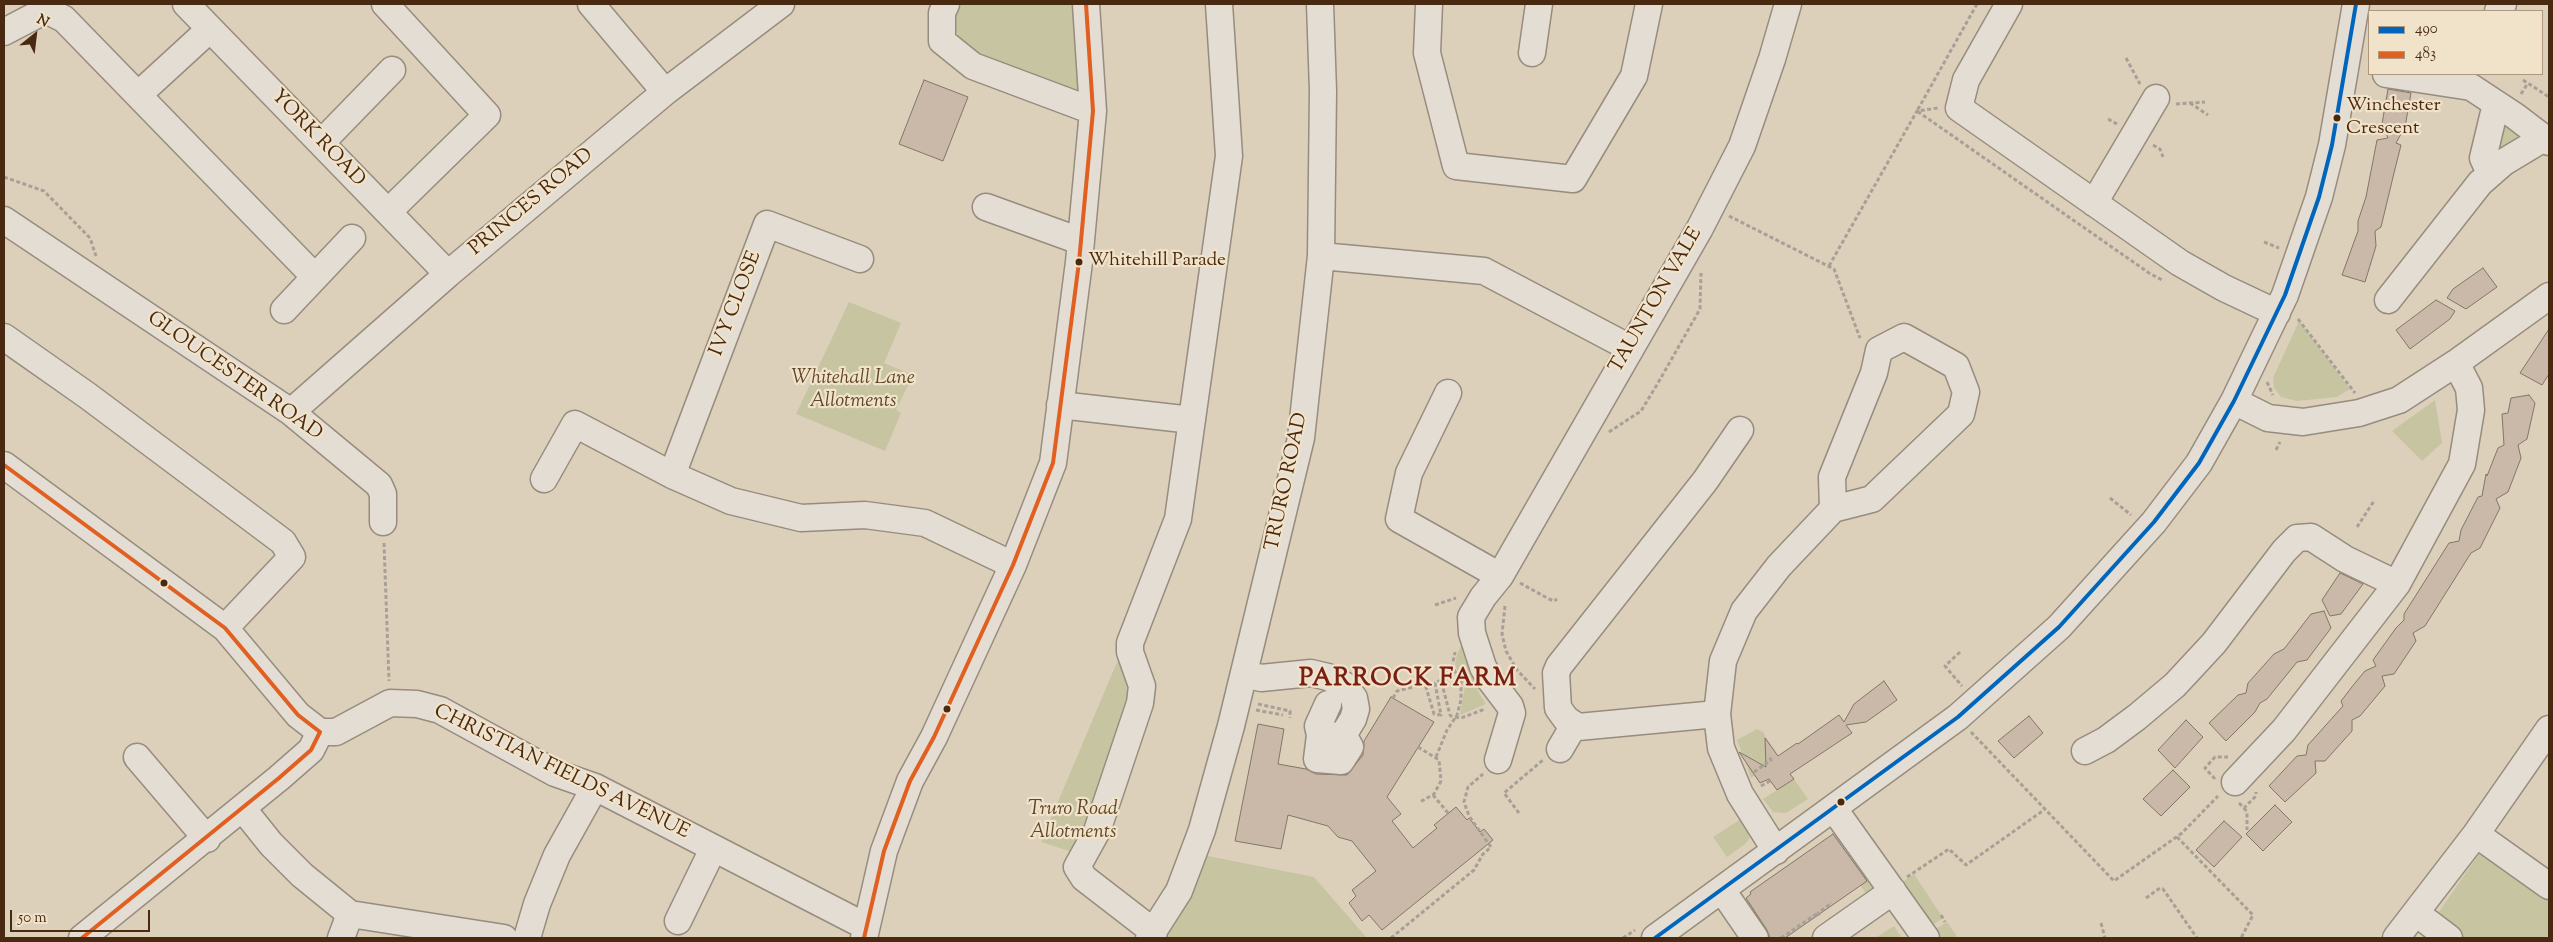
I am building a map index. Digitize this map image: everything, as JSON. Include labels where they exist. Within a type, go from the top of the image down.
[{"type":"street","points":[[385,4],[487,115],[388,212]]},
{"type":"street","points":[[591,4],[665,92]]},
{"type":"street","name":"PRINCES ROAD","points":[[291,412],[448,274],[665,92],[781,4]]},
{"type":"street","points":[[946,4],[942,13],[942,41],[973,66],[1093,111]]},
{"type":"street","points":[[865,932],[884,851],[910,781],[934,736],[1013,565],[1053,463],[1080,241],[1093,111],[1086,4]]},
{"type":"street","points":[[1151,935],[1084,878],[1078,867],[1097,831],[1140,703],[1142,686],[1130,652],[1130,643],[1178,519],[1229,156],[1219,4]]},
{"type":"street","name":"TRURO ROAD","points":[[1151,935],[1174,901],[1192,862],[1244,674],[1301,438],[1321,256],[1324,91],[1320,4]]},
{"type":"street","points":[[1429,4],[1427,53],[1456,166],[1573,180],[1634,76],[1649,4]]},
{"type":"street","points":[[1532,52],[1539,4]]},
{"type":"street","name":"TAUNTON VALE","points":[[1498,760],[1521,718],[1487,675],[1474,642],[1470,625],[1472,615],[1505,585],[1630,348],[1710,207],[1742,146],[1772,59],[1788,4]]},
{"type":"street","points":[[2009,4],[1966,80],[1960,108],[2189,268],[2285,315]]},
{"type":"street","points":[[1647,933],[1722,890],[1958,717],[2059,627],[2154,522],[2199,463],[2285,315],[2285,295],[2319,197],[2332,145],[2357,70],[2356,4]]},
{"type":"street","points":[[4,32],[46,10],[64,19],[315,277]]},
{"type":"street","points":[[138,95],[197,12]]},
{"type":"street","name":"YORK ROAD","points":[[197,12],[448,274]]},
{"type":"street","points":[[321,142],[392,70]]},
{"type":"street","points":[[2388,300],[2440,235],[2462,203],[2490,173],[2546,140],[2496,104],[2473,80],[2400,75]]},
{"type":"street","points":[[2094,203],[2156,98]]},
{"type":"street","points":[[2490,173],[2483,158],[2496,104]]},
{"type":"street","points":[[986,207],[1080,241]]},
{"type":"street","name":"GLOUCESTER ROAD","points":[[4,220],[291,412],[380,485],[383,494],[383,522]]},
{"type":"street","name":"IVY CLOSE","points":[[672,475],[767,224],[860,260]]},
{"type":"street","points":[[284,310],[352,238]]},
{"type":"street","points":[[1321,256],[1484,271],[1630,348]]},
{"type":"street","points":[[2234,402],[2268,418],[2303,422],[2359,413],[2399,400],[2456,363],[2549,296]]},
{"type":"street","points":[[4,337],[88,396],[284,542],[292,557],[225,628]]},
{"type":"street","points":[[1776,850],[1740,794],[1720,748],[1717,714],[1723,661],[1744,611],[1779,566],[1833,509],[1872,499],[1961,414],[1966,392],[1956,366],[1904,338],[1879,350],[1874,372],[1832,478],[1833,509]]},
{"type":"street","points":[[2236,782],[2284,730],[2397,584],[2462,464],[2470,410],[2469,388],[2456,363]]},
{"type":"street","points":[[1448,393],[1409,473],[1398,519],[1505,585]]},
{"type":"street","points":[[1060,405],[1192,420]]},
{"type":"street","points":[[544,479],[575,424],[672,475],[731,500],[801,518],[865,515],[925,523],[1013,565]]},
{"type":"street","points":[[1552,753],[1564,713],[1558,668],[1705,481],[1740,430]]},
{"type":"street","points":[[4,465],[225,628],[298,715],[320,732],[336,732],[390,703]]},
{"type":"street","points":[[2085,751],[2106,740],[2175,685],[2214,643],[2284,551],[2297,538],[2311,537],[2345,559],[2397,584]]},
{"type":"street","points":[[1244,674],[1262,678],[1311,673],[1341,683],[1352,692],[1356,709],[1332,735],[1319,721],[1328,704]]},
{"type":"street","name":"CHRISTIAN FIELDS AVENUE","points":[[390,703],[417,704],[440,710],[555,773],[595,787],[865,932]]},
{"type":"street","points":[[1564,713],[1583,727],[1717,714]]},
{"type":"street","points":[[2396,938],[2476,834],[2541,760],[2549,729]]},
{"type":"street","points":[[89,936],[243,809],[311,750],[320,732]]},
{"type":"street","points":[[137,757],[207,839]]},
{"type":"street","points":[[527,938],[537,904],[557,855],[595,787]]},
{"type":"street","points":[[1834,808],[1897,886],[1936,930]]},
{"type":"street","points":[[243,809],[271,844],[302,876],[350,914],[504,938]]},
{"type":"street","points":[[2476,834],[2549,886]]},
{"type":"street","points":[[678,921],[713,849]]},
{"type":"street","points":[[1826,938],[1897,886]]},
{"type":"street","points":[[1722,890],[1755,938]]},
{"type":"street","points":[[2416,913],[2449,938]]},
{"type":"street","points":[[342,938],[350,914]]},
{"type":"path","points":[[1829,266],[1977,4]]},
{"type":"path","points":[[2126,58],[2144,90],[2163,102],[2205,102]]},
{"type":"path","points":[[2523,80],[2549,97]]},
{"type":"path","points":[[2545,94],[2549,88]]},
{"type":"path","points":[[2190,103],[2208,115]]},
{"type":"path","points":[[1917,111],[1934,108]]},
{"type":"path","points":[[2148,142],[2160,149],[2163,157]]},
{"type":"path","points":[[4,177],[44,191],[90,238],[107,289]]},
{"type":"path","points":[[1710,207],[1834,269],[1874,372]]},
{"type":"path","points":[[2264,242],[2284,250]]},
{"type":"path","points":[[1604,435],[1640,411],[1699,311],[1701,263]]},
{"type":"path","points":[[2285,315],[2301,321],[2356,393],[2357,396],[2349,398]]},
{"type":"path","points":[[2266,377],[2269,389],[2276,398]]},
{"type":"path","points":[[2110,498],[2133,518],[2138,511]]},
{"type":"path","points":[[2357,527],[2374,500]]},
{"type":"path","points":[[383,522],[390,703]]},
{"type":"path","points":[[1557,599],[1554,601],[1505,585],[1502,630],[1508,656],[1520,674],[1550,704],[1564,713]]},
{"type":"path","points":[[1436,757],[1447,730],[1455,718],[1462,689],[1460,678],[1452,667],[1457,648]]},
{"type":"path","points":[[1960,652],[1945,666],[1962,687]]},
{"type":"path","points":[[1393,698],[1397,691],[1425,684],[1434,714],[1441,715],[1435,682],[1441,680],[1450,714],[1455,718],[1484,710]]},
{"type":"path","points":[[1957,692],[1970,681]]},
{"type":"path","points":[[1253,702],[1290,711],[1290,718]]},
{"type":"path","points":[[1248,709],[1283,716]]},
{"type":"path","points":[[1968,728],[2044,810],[2114,881],[2177,837],[2236,782]]},
{"type":"path","points":[[1418,747],[1436,757],[1439,761],[1440,782],[1433,795],[1420,802]]},
{"type":"path","points":[[1519,814],[1504,793],[1552,753]]},
{"type":"path","points":[[1754,776],[1752,773],[1771,760],[1769,756]]},
{"type":"path","points":[[1391,938],[1474,870],[1483,854],[1491,847],[1469,816],[1464,796],[1471,784],[1498,760]]},
{"type":"path","points":[[1761,786],[1770,781]]},
{"type":"path","points":[[1433,795],[1448,814]]},
{"type":"path","points":[[2244,808],[2247,812],[2247,830]]},
{"type":"path","points":[[1897,886],[1949,849],[1966,865],[2044,810]]},
{"type":"path","points":[[2177,837],[2253,915],[2242,938]]},
{"type":"path","points":[[2146,898],[2160,888],[2163,889],[2197,938]]},
{"type":"path","points":[[1781,938],[1818,913]]},
{"type":"path","points":[[1936,930],[1941,916]]},
{"type":"path","points":[[2101,924],[2105,938]]},
{"type":"path","points":[[1623,938],[1647,933]]},
{"type":"green space","points":[[958,4],[1075,4],[1079,94],[1004,63],[984,61],[960,40],[955,27]]},
{"type":"green space","points":[[2498,114],[2533,132],[2497,156]]},
{"type":"green space","name":"Whitehall Lane Allotments","points":[[849,302],[901,323],[884,363],[913,375],[896,410],[901,413],[885,451],[796,414]]},
{"type":"green space","points":[[2299,321],[2350,389],[2337,397],[2297,401],[2281,397],[2274,388],[2273,378]]},
{"type":"green space","points":[[2435,400],[2442,443],[2422,461],[2392,431]]},
{"type":"green space","points":[[1463,642],[1482,685],[1477,690],[1486,704],[1460,715],[1465,686],[1455,665],[1457,654]]},
{"type":"green space","name":"Truro Road Allotments","points":[[1117,662],[1132,668],[1136,673],[1084,848],[1069,851],[1041,842]]},
{"type":"green space","points":[[1757,729],[1763,732],[1778,756],[1753,772],[1755,775],[1751,778],[1737,740]]},
{"type":"green space","points":[[1794,779],[1808,799],[1786,813],[1773,812],[1763,799]]},
{"type":"green space","points":[[1744,817],[1750,838],[1744,845],[1727,857],[1713,837]]},
{"type":"green space","points":[[2483,848],[2549,895],[2549,938],[2463,938],[2436,916]]},
{"type":"green space","points":[[1203,855],[1314,877],[1367,938],[1165,938],[1186,902]]},
{"type":"green space","points":[[1871,870],[1881,883],[1869,897],[1860,885],[1831,901],[1777,938],[1771,938],[1747,904],[1746,898],[1757,887],[1776,935]]},
{"type":"green space","points":[[1914,874],[1943,918],[1931,926],[1901,883]]},
{"type":"green space","points":[[1947,922],[1958,938],[1940,938],[1934,930]]},
{"type":"green space","points":[[1894,926],[1902,938],[1875,938]]},
{"type":"building","points":[[924,80],[968,97],[943,161],[899,144]]},
{"type":"building","points":[[2388,89],[2411,93],[2405,127],[2396,143],[2401,145],[2381,227],[2375,231],[2376,246],[2365,282],[2342,275],[2358,231],[2358,221],[2366,197],[2377,140],[2388,138],[2382,124]]},
{"type":"building","points":[[2483,268],[2497,287],[2466,309],[2447,298],[2453,289]]},
{"type":"building","points":[[2436,300],[2455,311],[2450,319],[2410,349],[2396,330]]},
{"type":"building","points":[[2549,329],[2549,374],[2542,385],[2520,373]]},
{"type":"building","points":[[2529,395],[2535,403],[2527,439],[2518,445],[2521,458],[2508,492],[2496,499],[2500,508],[2480,548],[2471,553],[2425,626],[2413,633],[2416,641],[2394,674],[2382,676],[2385,686],[2360,716],[2352,720],[2352,731],[2325,761],[2315,761],[2316,773],[2285,802],[2269,786],[2297,756],[2306,755],[2308,745],[2343,706],[2341,701],[2355,683],[2365,671],[2376,666],[2373,660],[2404,620],[2404,614],[2449,543],[2459,541],[2461,530],[2478,497],[2482,496],[2486,474],[2487,476],[2498,448],[2504,445],[2502,414],[2508,413],[2511,398]]},
{"type":"building","points":[[2340,573],[2363,584],[2341,614],[2330,616],[2322,600]]},
{"type":"building","points":[[2324,611],[2331,628],[2307,660],[2297,662],[2267,699],[2260,703],[2255,712],[2226,741],[2209,723],[2238,695],[2246,693],[2248,683],[2274,654],[2284,649],[2311,614]]},
{"type":"building","points":[[1884,681],[1897,700],[1866,722],[1846,725],[1852,733],[1790,774],[1794,779],[1777,790],[1769,779],[1760,783],[1739,752],[1766,767],[1765,738],[1778,756],[1839,715],[1844,722],[1854,704]]},
{"type":"building","points":[[1391,697],[1434,722],[1387,797],[1401,814],[1392,821],[1413,848],[1437,828],[1434,825],[1456,807],[1467,820],[1469,818],[1480,832],[1484,829],[1493,840],[1382,930],[1369,915],[1362,921],[1349,903],[1356,896],[1352,890],[1376,871],[1352,841],[1338,837],[1328,826],[1288,815],[1281,849],[1235,841],[1258,724],[1284,729],[1278,764],[1306,769],[1316,774],[1347,775],[1363,755],[1364,741]]},
{"type":"building","points":[[2029,716],[2043,733],[2014,758],[1998,741]]},
{"type":"building","points":[[2186,720],[2203,737],[2175,768],[2158,750]]},
{"type":"building","points":[[2173,770],[2190,787],[2161,816],[2143,799]]},
{"type":"building","points":[[2275,805],[2292,822],[2263,851],[2246,834]]},
{"type":"building","points":[[2224,821],[2242,837],[2214,867],[2196,850]]},
{"type":"building","points":[[1833,834],[1867,881],[1785,938],[1770,938],[1767,930],[1746,898],[1751,894],[1750,892]]},
{"type":"transit line","name":"483","points":[[864,938],[884,851],[910,781],[934,737],[1013,565],[1053,463],[1079,262],[1093,111],[1086,4]]},
{"type":"transit line","name":"490","points":[[1655,938],[1958,717],[2059,627],[2154,522],[2199,463],[2234,401],[2285,295],[2319,197],[2332,145],[2356,4]]},
{"type":"transit line","name":"483","points":[[4,465],[225,628],[298,715],[320,732],[311,750],[279,778],[82,938]]},
{"type":"place","name":"Winchester Crescent","points":[[2337,118]]},
{"type":"place","name":"Whitehill Parade","points":[[1079,262]]},
{"type":"district","name":"PARROCK FARM","points":[[1408,681]]}]
